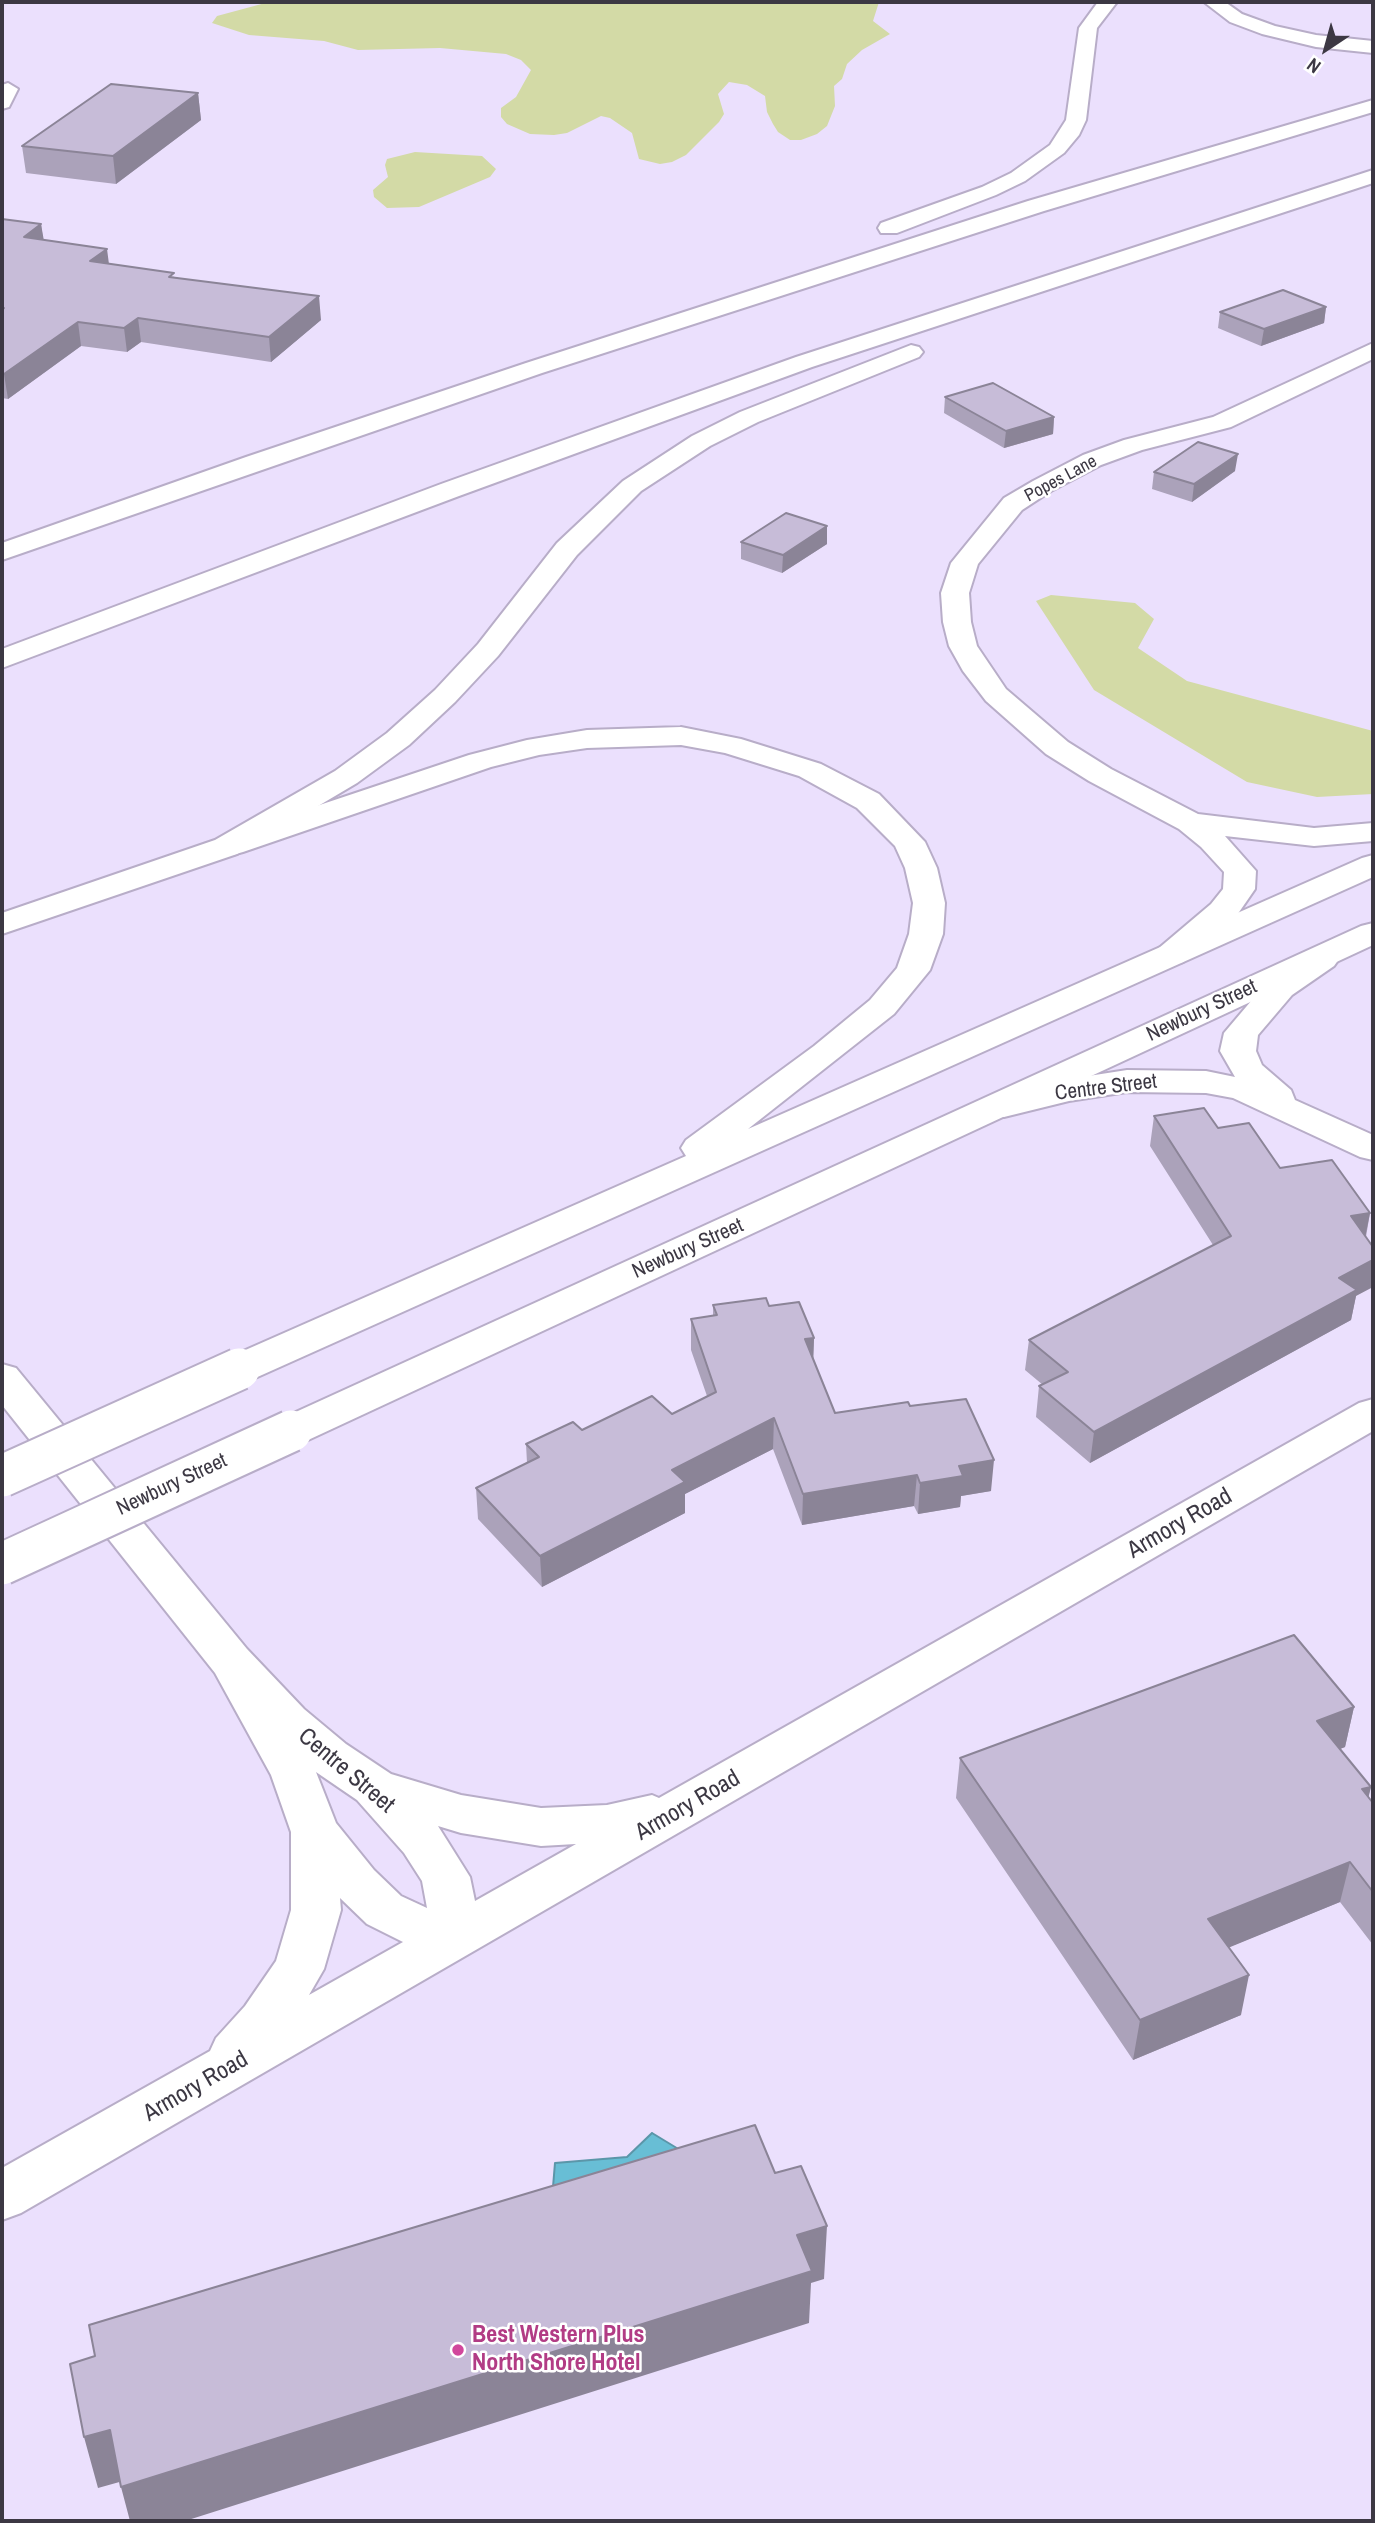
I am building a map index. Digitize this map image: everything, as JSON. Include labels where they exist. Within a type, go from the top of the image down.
[{"type":"main road","points":[[873,233],[989,191],[1018,177],[1056,149],[1069,135],[1076,120],[1088,28],[1095,15],[1108,2]]},
{"type":"main road","points":[[1213,2],[1237,18],[1269,30],[1316,41],[1373,47]]},
{"type":"main road","points":[[2,552],[534,368],[1036,206],[1373,106]]},
{"type":"main road","points":[[2,659],[437,494],[804,362],[1240,217],[1373,176]]},
{"type":"main road","points":[[226,847],[346,777],[398,739],[445,696],[488,650],[545,575],[598,517],[632,486],[701,441],[749,417],[1240,217]]},
{"type":"main road","points":[[534,368],[671,310],[822,253]]},
{"type":"main road","name":"Popes Lane","points":[[1171,954],[1223,911],[1239,890],[1240,871],[1212,840],[1190,822],[1100,775],[1057,747],[996,695],[977,671],[963,646],[957,622],[955,593],[965,563],[1013,504],[1042,486],[1092,460],[1133,445],[1222,422],[1373,350]]},
{"type":"main road","points":[[2,925],[480,761],[538,746],[587,739],[681,737],[730,745],[810,770],[868,801],[909,842],[920,868],[929,903],[926,934],[913,970],[882,1007],[826,1054],[643,1191]]},
{"type":"main road","name":"Popes Lane","points":[[1190,822],[1314,837],[1373,832]]},
{"type":"main road","points":[[2,1476],[1373,864]]},
{"type":"main road","name":"Newbury Street","points":[[2,1564],[1373,933]]},
{"type":"main road","name":"Centre Street","points":[[1299,1114],[1257,1082],[1245,1067],[1238,1051],[1241,1033],[1280,988],[1338,949]]},
{"type":"main road","name":"Centre Street","points":[[992,1109],[1069,1090],[1127,1081],[1206,1082],[1244,1090],[1373,1149]]},
{"type":"main road","name":"Centre Street","points":[[2,1378],[231,1661],[288,1721],[330,1757],[374,1787],[421,1839],[446,1877],[452,1908],[453,1938],[423,1929],[384,1910],[357,1884],[316,1832],[294,1774],[231,1661]]},
{"type":"main road","name":"Armory Road","points":[[2,2196],[1373,1413]]},
{"type":"main road","points":[[374,1787],[461,1814],[541,1827],[607,1824],[689,1805]]},
{"type":"main road","points":[[212,2078],[263,2021],[299,1969],[316,1910],[316,1832]]},
{"type":"green space","points":[[269,2],[879,2],[873,21],[890,34],[862,50],[847,64],[842,79],[834,86],[835,106],[827,126],[817,134],[801,140],[790,140],[778,132],[773,124],[767,112],[765,96],[747,85],[729,82],[718,94],[724,114],[719,122],[686,155],[660,164],[639,159],[632,133],[610,118],[601,116],[567,133],[554,135],[530,134],[507,124],[501,117],[501,108],[516,97],[531,70],[521,60],[506,54],[440,48],[358,50],[324,41],[249,35],[212,23],[217,16]]},
{"type":"green space","points":[[415,152],[482,156],[496,169],[490,177],[419,207],[387,208],[374,197],[373,190],[388,177],[385,165],[387,159]]},
{"type":"green space","points":[[1051,595],[1135,603],[1154,619],[1138,648],[1187,681],[1373,731],[1373,794],[1317,797],[1247,782],[1094,690],[1036,601]]},
{"type":"water","points":[[652,2133],[680,2150],[552,2199],[555,2163],[627,2157]]},
{"type":"building","points":[[111,84],[198,93],[113,156],[22,146]]},
{"type":"building","points":[[2,219],[41,224],[24,237],[107,249],[90,261],[174,273],[169,277],[319,296],[269,337],[138,318],[124,328],[78,322],[2,374]]},
{"type":"building","points":[[1283,290],[1326,307],[1264,329],[1220,312]]},
{"type":"building","points":[[993,383],[1054,417],[1006,431],[945,397]]},
{"type":"building","points":[[1198,442],[1238,454],[1194,484],[1154,472]]},
{"type":"building","points":[[786,513],[827,526],[783,555],[741,542]]},
{"type":"building","points":[[1204,1108],[1218,1128],[1249,1123],[1280,1168],[1332,1160],[1370,1213],[1351,1216],[1373,1247],[1373,1260],[1339,1278],[1357,1290],[1094,1432],[1039,1386],[1068,1372],[1029,1340],[1231,1236],[1154,1116]]},
{"type":"building","points":[[766,1298],[769,1306],[799,1302],[814,1338],[805,1339],[835,1413],[908,1402],[910,1406],[966,1399],[994,1460],[959,1466],[963,1476],[920,1483],[917,1475],[803,1494],[774,1418],[672,1470],[685,1482],[540,1556],[476,1488],[539,1457],[526,1444],[573,1422],[582,1430],[652,1396],[672,1414],[716,1392],[691,1319],[717,1315],[713,1305]]},
{"type":"building","points":[[1294,1635],[1354,1707],[1317,1721],[1371,1787],[1362,1789],[1373,1803],[1373,1892],[1350,1862],[1208,1919],[1249,1975],[1140,2020],[960,1758]]},
{"type":"building","name":"Best Western Plus North Shore Hotel","points":[[755,2125],[775,2173],[801,2166],[827,2226],[797,2235],[812,2271],[121,2487],[110,2430],[84,2437],[70,2364],[95,2356],[89,2325]]},
{"type":"place","name":"Best Western Plus North Shore Hotel","points":[[458,2350]]}]
